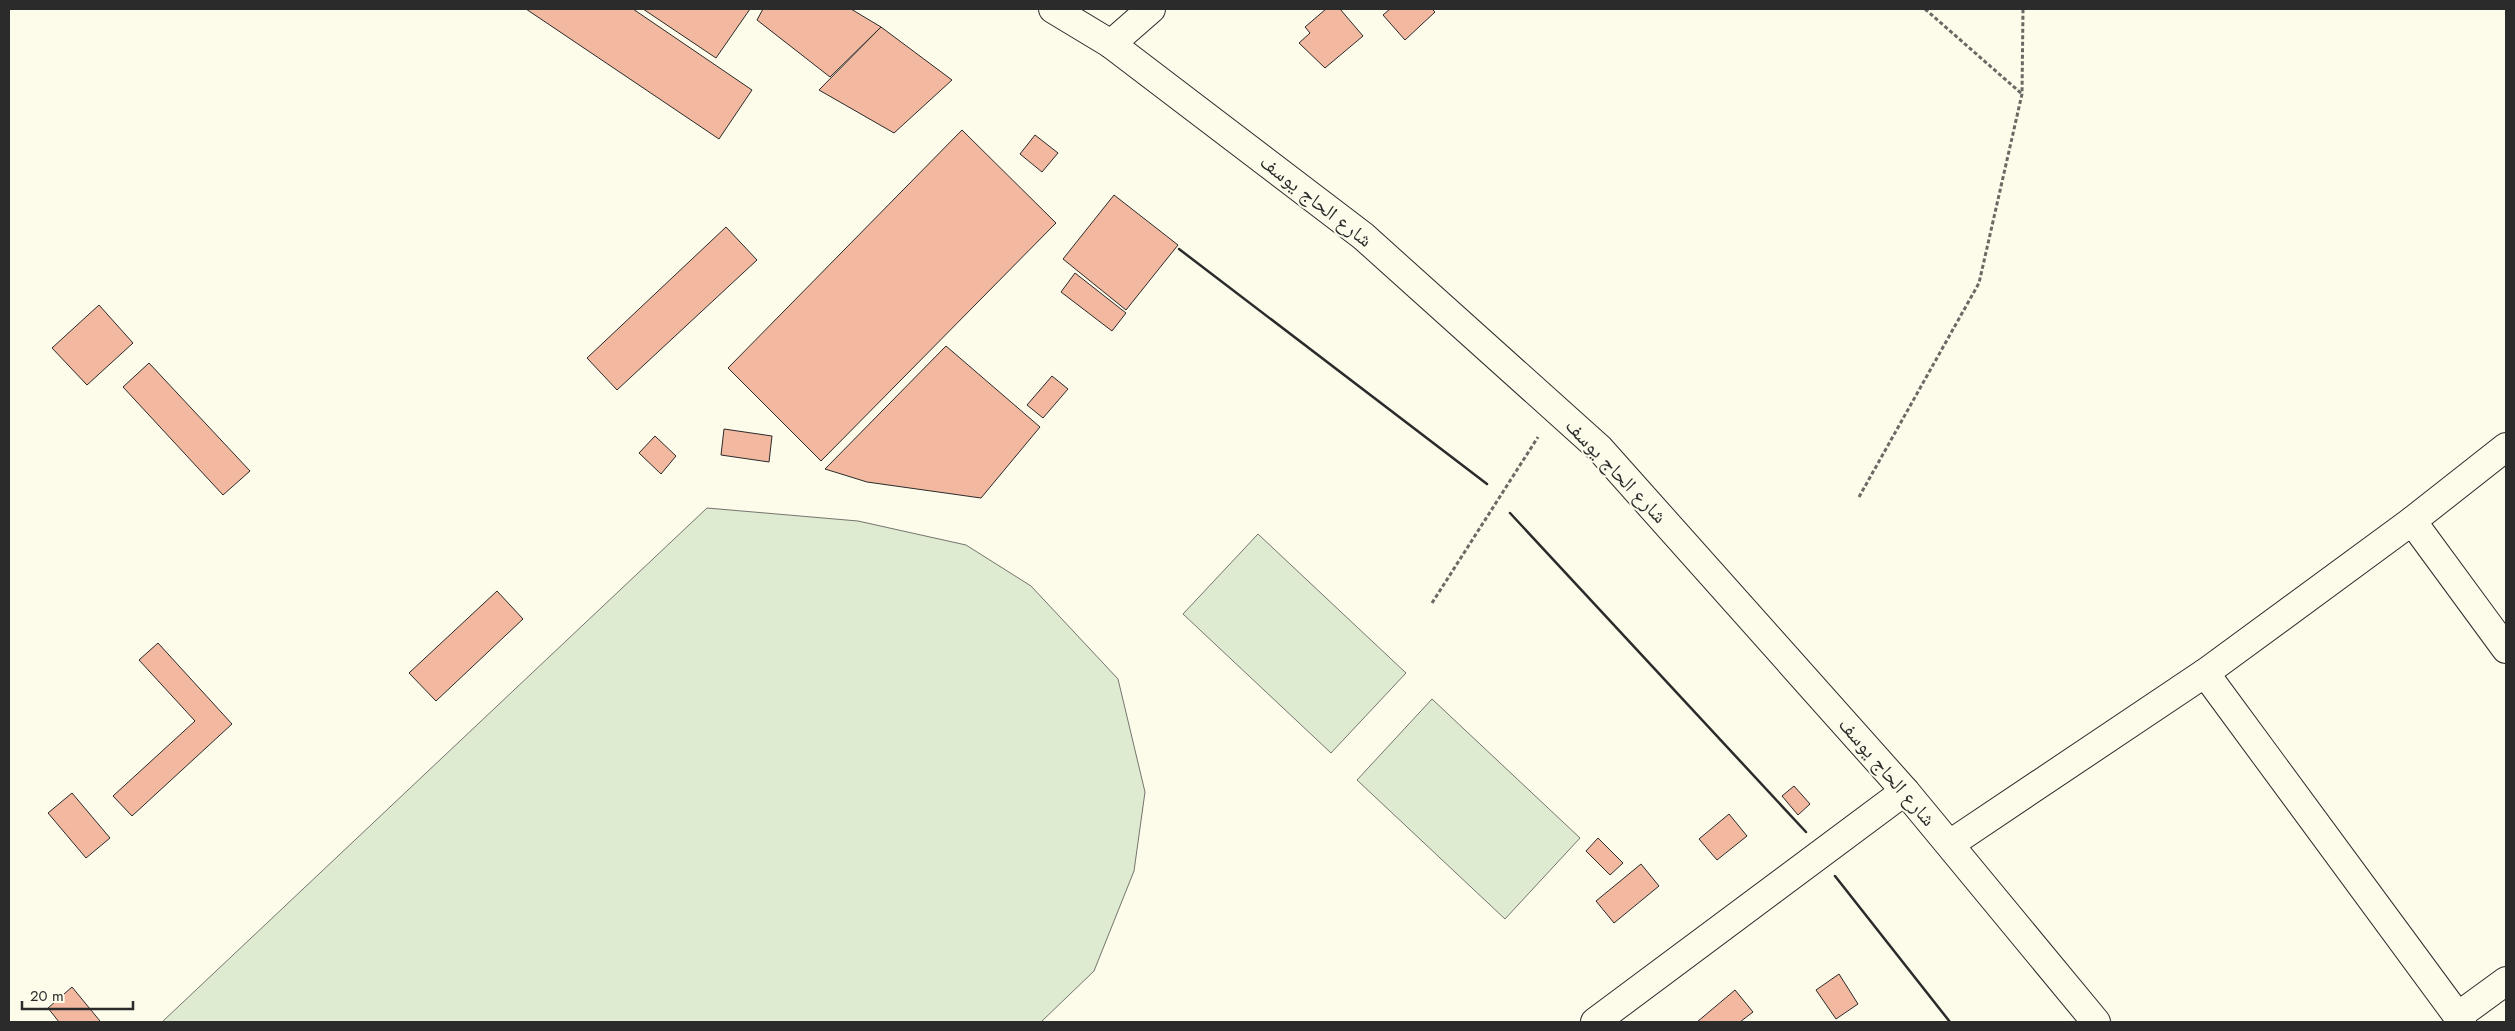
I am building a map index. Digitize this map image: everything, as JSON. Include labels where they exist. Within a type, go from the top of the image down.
[{"type":"street","name":"شارع الحاج يوسف","points":[[1053,9],[1111,44],[1363,236],[1600,449],[1905,791],[2096,1022]]},
{"type":"street","points":[[1111,44],[1151,9]]},
{"type":"street","points":[[1950,844],[2205,673],[2412,521],[2506,447]]},
{"type":"street","points":[[2412,521],[2506,649]]},
{"type":"street","points":[[2205,673],[2460,1019],[2506,981]]},
{"type":"street","points":[[1595,1022],[1905,791]]},
{"type":"path","points":[[1925,9],[2022,94]]},
{"type":"path","points":[[1859,497],[1979,283],[2022,94],[2023,9]]},
{"type":"path","points":[[1432,603],[1556,409]]},
{"type":"green space","points":[[707,508],[858,521],[966,545],[1031,586],[1118,679],[1145,792],[1134,871],[1094,971],[1041,1022],[162,1022]]},
{"type":"green space","points":[[1258,534],[1406,673],[1331,753],[1183,614]]},
{"type":"green space","points":[[1432,699],[1580,838],[1505,919],[1357,780]]},
{"type":"building","points":[[526,9],[633,9],[752,90],[719,139]]},
{"type":"building","points":[[643,9],[750,9],[716,58]]},
{"type":"building","points":[[763,9],[851,9],[881,27],[830,77],[757,20]]},
{"type":"building","points":[[1326,9],[1340,9],[1363,36],[1325,68],[1299,43],[1310,33],[1305,27]]},
{"type":"building","points":[[1390,9],[1432,9],[1435,12],[1405,40],[1383,15]]},
{"type":"building","points":[[881,27],[952,80],[894,133],[819,90]]},
{"type":"building","points":[[962,130],[1056,223],[821,461],[728,368]]},
{"type":"building","points":[[1035,135],[1058,153],[1042,172],[1020,154]]},
{"type":"building","points":[[1114,195],[1178,245],[1126,310],[1063,259]]},
{"type":"building","points":[[726,227],[757,260],[617,390],[587,358]]},
{"type":"building","points":[[1075,273],[1126,313],[1112,331],[1061,292]]},
{"type":"building","points":[[99,305],[133,343],[87,385],[52,348]]},
{"type":"building","points":[[946,346],[1040,427],[981,498],[867,482],[825,469]]},
{"type":"building","points":[[149,363],[250,471],[223,495],[123,387]]},
{"type":"building","points":[[1052,376],[1068,389],[1043,418],[1027,405]]},
{"type":"building","points":[[724,429],[772,436],[769,462],[721,455]]},
{"type":"building","points":[[655,436],[676,456],[661,474],[639,453]]},
{"type":"building","points":[[497,591],[523,619],[436,701],[409,673]]},
{"type":"building","points":[[158,643],[232,724],[132,816],[113,796],[195,721],[139,660]]},
{"type":"building","points":[[1794,786],[1810,804],[1798,815],[1782,796]]},
{"type":"building","points":[[72,793],[110,838],[86,858],[48,813]]},
{"type":"building","points":[[1729,814],[1747,836],[1717,860],[1699,839]]},
{"type":"building","points":[[1598,838],[1623,863],[1610,875],[1586,851]]},
{"type":"building","points":[[1641,864],[1659,886],[1614,923],[1596,901]]},
{"type":"building","points":[[1839,974],[1858,1004],[1836,1019],[1816,990]]},
{"type":"building","points":[[72,987],[99,1022],[59,1022],[48,1008]]},
{"type":"building","points":[[1735,990],[1753,1012],[1740,1022],[1697,1022]]},
{"type":"wall","points":[[1179,249],[1487,484]]},
{"type":"wall","points":[[1510,513],[1806,832]]},
{"type":"wall","points":[[1835,876],[1950,1022]]}]
